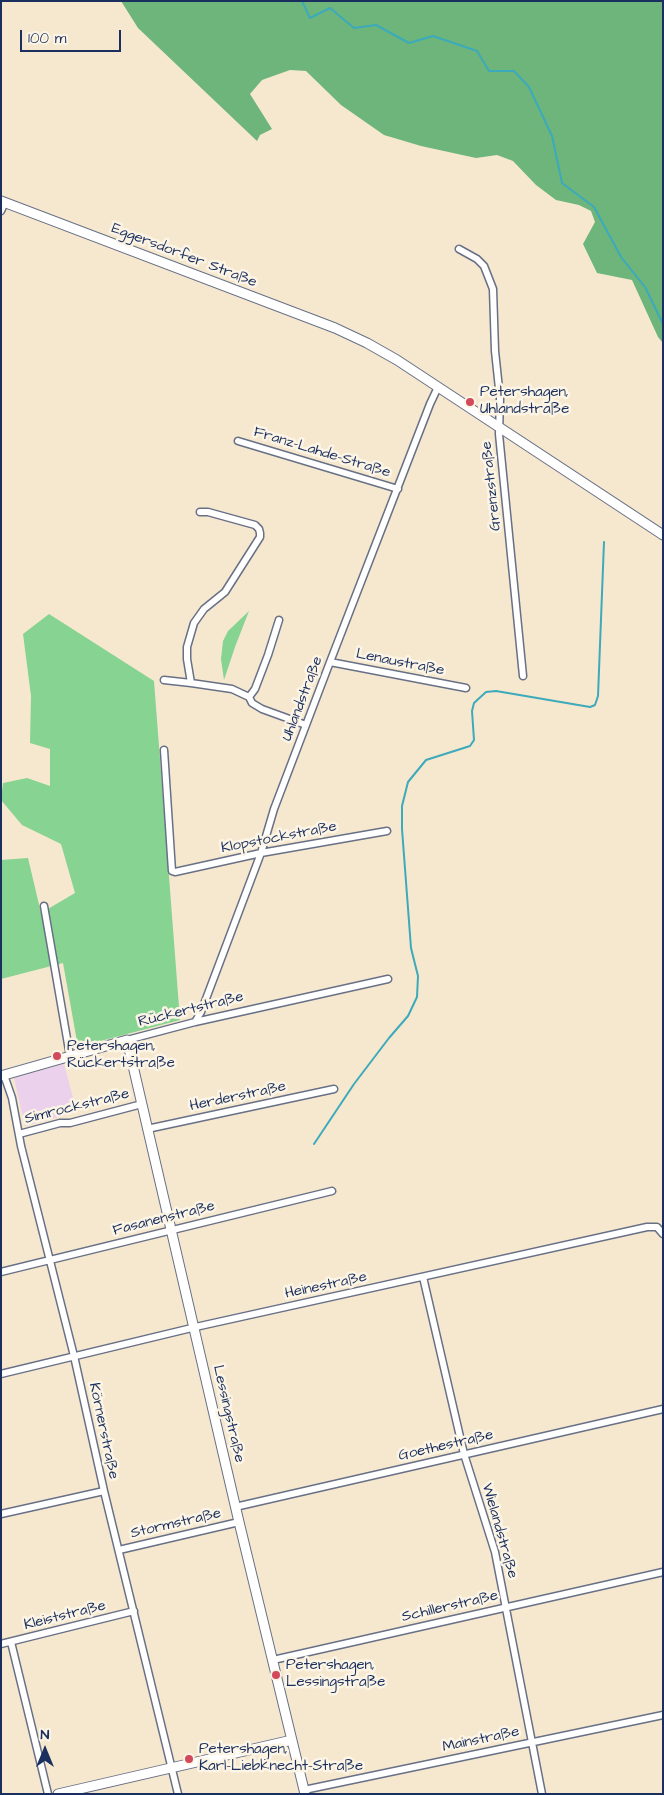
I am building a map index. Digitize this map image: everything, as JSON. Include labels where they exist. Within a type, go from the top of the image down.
[{"type":"street","name":"Eggersdorfer Straße","points":[[3,205],[357,338],[386,354],[663,535]]},
{"type":"street","name":"Grenzstraße","points":[[459,249],[477,259],[484,266],[493,289],[495,351],[500,398],[499,427],[523,676]]},
{"type":"street","name":"Uhlandstraße","points":[[195,1022],[201,1012],[261,853],[274,809],[330,662],[430,404],[438,388]]},
{"type":"street","name":"Franz-Lahde-Straße","points":[[238,441],[398,489]]},
{"type":"street","points":[[191,683],[186,659],[187,647],[194,623],[204,609],[225,592],[260,537],[259,529],[255,525],[208,512],[200,512]]},
{"type":"street","points":[[249,697],[255,689],[279,620]]},
{"type":"street","name":"Lenaustraße","points":[[330,662],[466,688]]},
{"type":"street","points":[[164,680],[232,689],[249,697],[252,703],[262,709],[306,725]]},
{"type":"street","name":"Klopstockstraße","points":[[164,750],[172,871],[175,872],[261,853],[387,831]]},
{"type":"street","points":[[44,906],[70,1056]]},
{"type":"street","name":"Rückertstraße","points":[[3,1075],[195,1022],[388,979]]},
{"type":"street","name":"Lessingstraße","points":[[127,1040],[193,1328],[304,1792]]},
{"type":"street","name":"Körnerstraße","points":[[3,1075],[12,1098],[21,1146],[74,1356],[104,1491],[178,1794]]},
{"type":"street","name":"Herderstraße","points":[[147,1129],[334,1089]]},
{"type":"street","name":"Simrockstraße","points":[[19,1134],[142,1104]]},
{"type":"street","name":"Fasanenstraße","points":[[1,1272],[332,1191]]},
{"type":"street","name":"Heinestraße","points":[[1,1374],[193,1328],[647,1227],[657,1227],[663,1234]]},
{"type":"street","name":"Wielandstraße","points":[[423,1277],[464,1454],[495,1552],[542,1794]]},
{"type":"street","name":"Goethestraße","points":[[236,1507],[663,1409]]},
{"type":"street","points":[[1,1514],[104,1491]]},
{"type":"street","name":"Stormstraße","points":[[119,1550],[239,1522]]},
{"type":"street","name":"Schillerstraße","points":[[273,1660],[663,1572]]},
{"type":"street","name":"Kleiststraße","points":[[1,1644],[134,1611]]},
{"type":"street","points":[[11,1642],[48,1794]]},
{"type":"street","name":"Mainstraße","points":[[304,1792],[663,1715]]},
{"type":"street","points":[[58,1794],[292,1740]]},
{"type":"shaded area","points":[[64,1064],[77,1112],[25,1126],[14,1078]]},
{"type":"green space","points":[[121,1],[663,1],[663,343],[658,337],[632,280],[597,273],[583,244],[595,222],[591,211],[579,205],[556,200],[536,185],[513,161],[497,155],[476,158],[421,146],[384,135],[341,105],[306,71],[290,70],[262,80],[250,94],[272,129],[260,135],[257,141],[138,28]]},
{"type":"green space","points":[[249,611],[224,680],[221,659],[223,641],[228,631]]},
{"type":"green space","points":[[49,614],[154,681],[180,1020],[78,1047],[63,963],[1,979],[1,860],[28,858],[41,913],[75,893],[61,844],[22,825],[1,800],[3,783],[27,778],[50,786],[50,749],[30,743],[31,696],[23,634]]},
{"type":"waterway","points":[[302,1],[310,18],[330,8],[354,28],[376,25],[409,43],[433,36],[477,51],[489,71],[514,71],[529,87],[552,136],[562,183],[594,207],[621,257],[645,287],[663,324]]},
{"type":"waterway","points":[[314,1144],[354,1084],[408,1016],[417,997],[418,976],[411,948],[402,829],[402,806],[408,782],[426,760],[470,746],[474,740],[472,711],[474,703],[486,692],[496,691],[590,707],[595,705],[598,696],[604,542]]},
{"type":"place","name":"Petershagen, Uhlandstraße","points":[[470,402]]},
{"type":"place","name":"Petershagen, Rückertstraße","points":[[57,1056]]},
{"type":"place","name":"Petershagen, Lessingstraße","points":[[276,1675]]},
{"type":"place","name":"Petershagen, Karl-Liebknecht-Straße","points":[[189,1759]]}]
